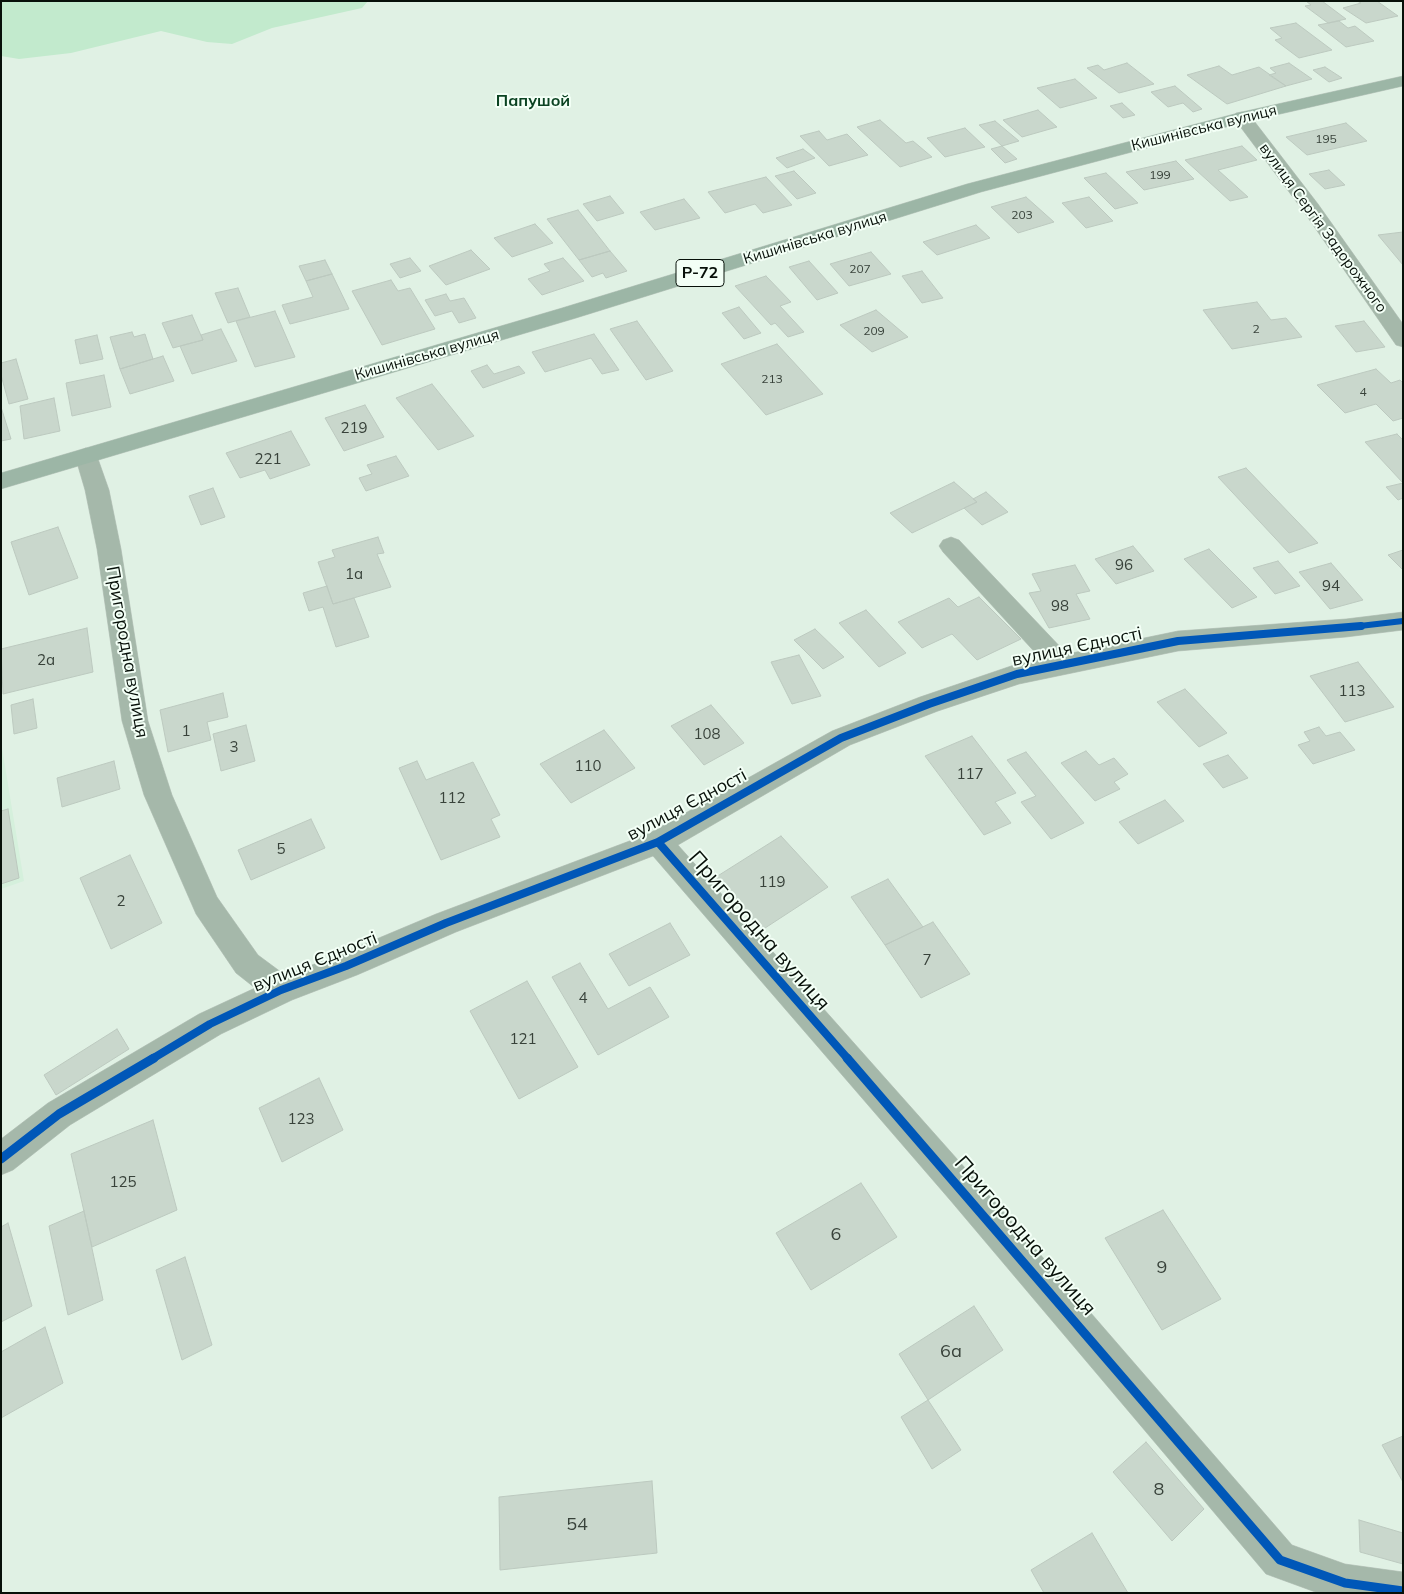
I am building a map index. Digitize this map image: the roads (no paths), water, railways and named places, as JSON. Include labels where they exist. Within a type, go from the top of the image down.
[{"type":"main road","name":"Кишинівська вулиця","points":[[1,481],[569,313],[974,188],[1242,116],[1403,81]]},
{"type":"street","name":"вулиця Сергія Задорожного","points":[[1242,116],[1311,208],[1403,340]]},
{"type":"street","name":"Пригородна вулиця","points":[[86,456],[97,490],[109,549],[135,721],[158,794],[206,905],[247,964],[281,990]]},
{"type":"street","points":[[951,546],[1062,665]]},
{"type":"street","name":"вулиця Єдності","points":[[1,1159],[59,1114],[210,1024],[281,990],[346,966],[446,923],[658,842],[841,738],[929,704],[999,680],[1178,641],[1346,628],[1403,621]]},
{"type":"street","name":"Пригородна вулиця","points":[[658,842],[962,1189],[1280,1560],[1345,1583],[1403,1591]]},
{"type":"district","name":"Папушой","points":[[533,101]]}]
